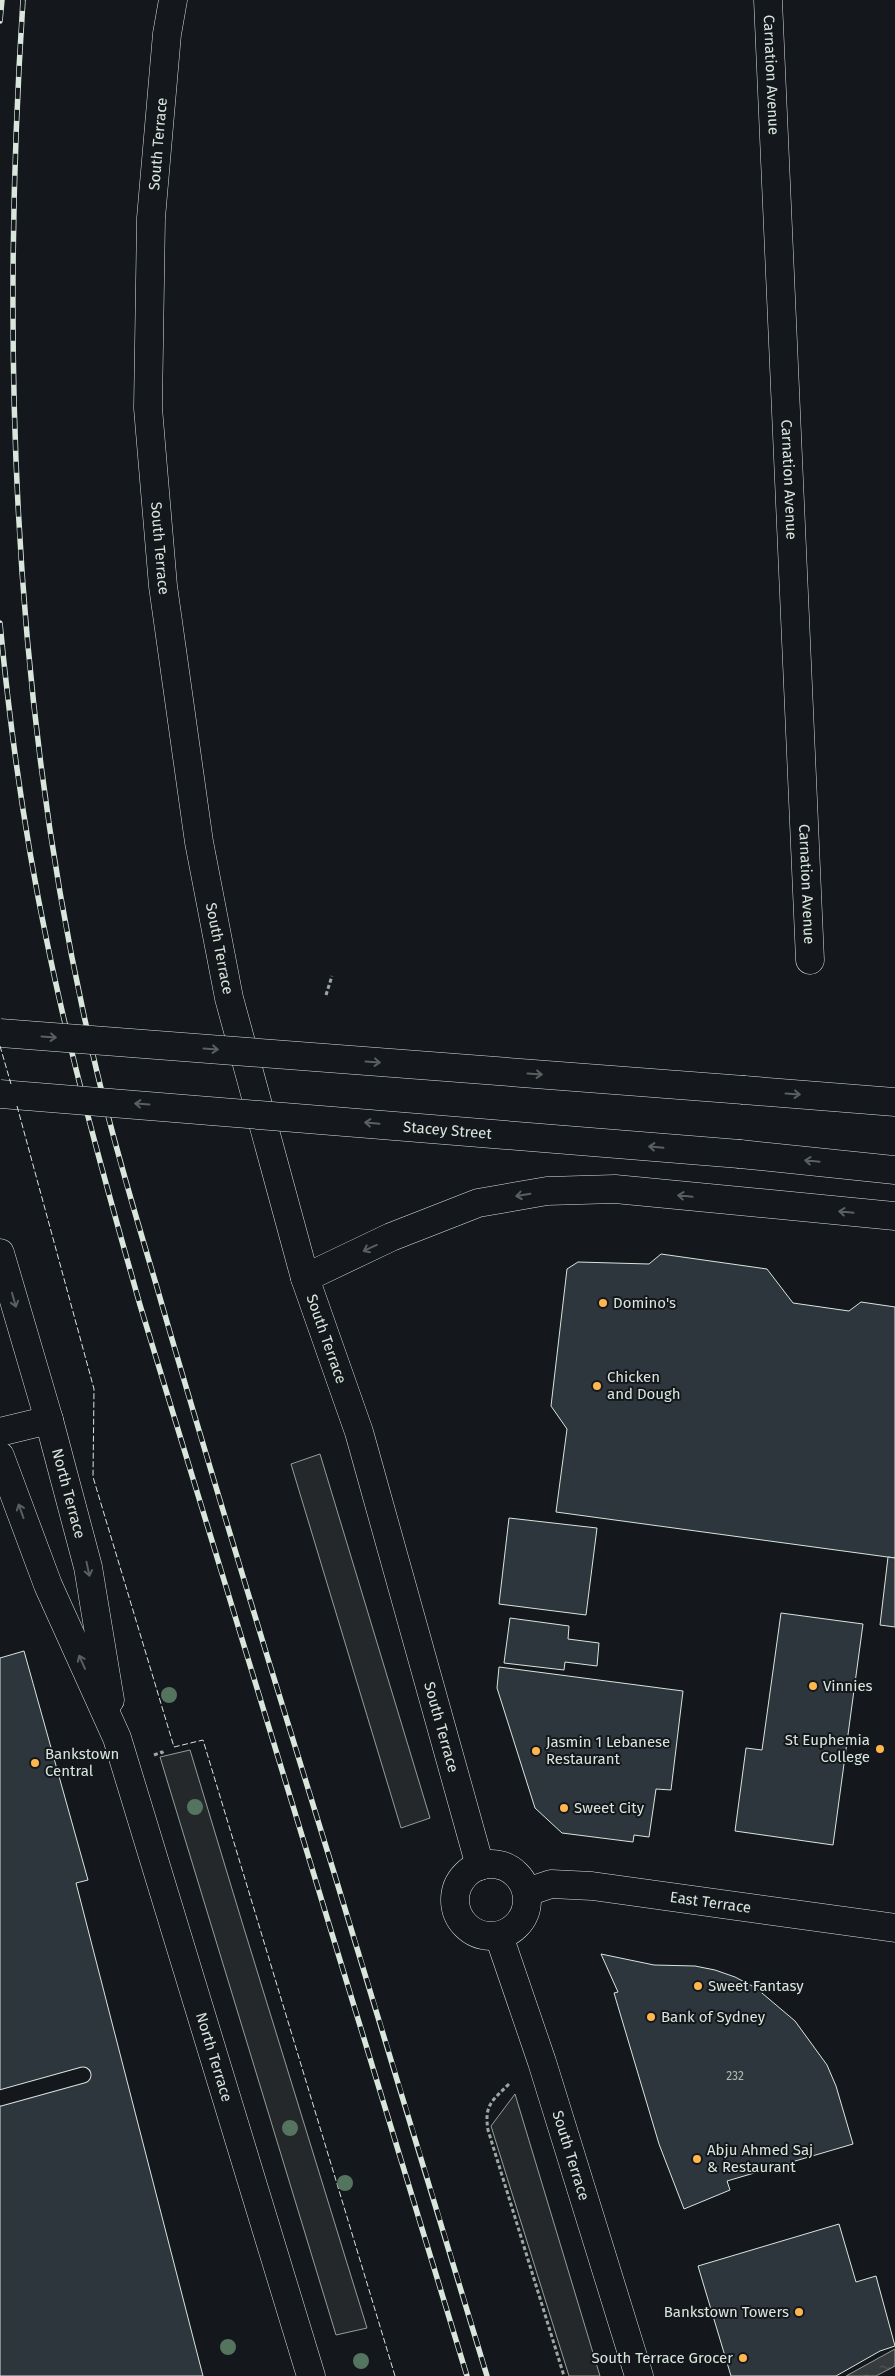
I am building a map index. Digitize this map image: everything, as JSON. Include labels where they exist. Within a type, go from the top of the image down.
[{"type":"main road","name":"South Terrace","points":[[173,0],[167,34],[151,228],[148,408],[163,586],[199,842],[229,998],[305,1278],[360,1432],[480,1866]]},
{"type":"main road","name":"Carnation Avenue","points":[[768,0],[810,960]]},
{"type":"main road","points":[[0,1033],[895,1102]]},
{"type":"main road","name":"Stacey Street","points":[[0,1094],[740,1154],[895,1170]]},
{"type":"main road","points":[[305,1278],[392,1237],[478,1203],[547,1192],[615,1189],[895,1216]]},
{"type":"main road","name":"North Terrace","points":[[0,1253],[49,1420],[88,1567],[117,1738],[311,2376]]},
{"type":"main road","points":[[0,1432],[49,1420]]},
{"type":"main road","name":"North Terrace","points":[[0,1456],[48,1585],[117,1738]]},
{"type":"main road","points":[[492,1864],[514,1872],[522,1881],[526,1892],[525,1914],[510,1932],[500,1936],[487,1937],[475,1933],[465,1926],[458,1916],[455,1892],[461,1880],[469,1872],[480,1866],[492,1864]]},
{"type":"main road","name":"East Terrace","points":[[526,1892],[551,1884],[592,1886],[895,1928]]},
{"type":"main road","name":"South Terrace","points":[[500,1936],[542,2062],[639,2376]]},
{"type":"lane","points":[[0,2098],[83,2075]]},
{"type":"path","points":[[326,995],[332,976]]},
{"type":"path","points":[[508,2084],[489,2104],[486,2118],[488,2130],[564,2376]]},
{"type":"shaded area","points":[[320,1454],[430,1818],[401,1828],[291,1464]]},
{"type":"shaded area","points":[[190,1750],[367,2328],[336,2335],[160,1757]]},
{"type":"shaded area","points":[[515,2094],[600,2376],[569,2376],[491,2126]]},
{"type":"water","points":[[895,2349],[895,2366],[876,2376],[846,2376]]},
{"type":"building","points":[[661,1254],[767,1269],[793,1303],[849,1311],[861,1302],[895,1307],[895,1558],[556,1512],[567,1429],[551,1406],[567,1269],[578,1262],[649,1264]]},
{"type":"building","points":[[509,1518],[597,1528],[586,1615],[499,1604]]},
{"type":"building","points":[[888,1557],[895,1558],[895,1627],[880,1625]]},
{"type":"building","name":"Vinnies","points":[[781,1613],[863,1624],[833,1845],[735,1831],[746,1748],[762,1750]]},
{"type":"building","points":[[510,1618],[569,1626],[568,1639],[599,1643],[597,1666],[565,1662],[564,1670],[504,1663]]},
{"type":"building","name":"Bankstown Central","points":[[24,1651],[88,1880],[76,1883],[203,2376],[0,2376],[0,1658]]},
{"type":"building","points":[[499,1667],[683,1691],[671,1790],[656,1789],[649,1837],[634,1835],[633,1842],[562,1833],[535,1808],[497,1688]]},
{"type":"building","points":[[601,1954],[654,1965],[695,1966],[715,1970],[735,1977],[756,1988],[795,2021],[827,2065],[836,2086],[853,2144],[727,2181],[730,2190],[684,2209],[659,2144],[614,1993],[618,1992]]},
{"type":"building","name":"Bankstown Towers","points":[[839,2224],[856,2282],[876,2276],[895,2346],[880,2351],[836,2376],[731,2376],[698,2266]]},
{"type":"railway","points":[[0,21],[2,0]]},
{"type":"railway","points":[[23,0],[16,134],[13,268],[14,404],[20,539],[31,674],[47,808],[69,941],[97,1072],[133,1205],[223,1512],[487,2376]]},
{"type":"railway","points":[[0,623],[13,743],[39,902],[67,1033],[90,1124],[140,1305],[467,2376]]},
{"type":"fence","points":[[0,1046],[11,1084]]},
{"type":"fence","points":[[17,1106],[94,1389],[93,1477],[174,1747],[203,1740],[395,2376]]},
{"type":"place","name":"Domino's","points":[[603,1303]]},
{"type":"place","name":"Chicken and Dough","points":[[597,1386]]},
{"type":"place","name":"Vinnies","points":[[813,1686]]},
{"type":"place","name":"St Euphemia College","points":[[880,1749]]},
{"type":"place","name":"Jasmin 1 Lebanese Restaurant","points":[[536,1751]]},
{"type":"place","name":"Bankstown Central","points":[[35,1763]]},
{"type":"place","name":"Sweet City","points":[[564,1808]]},
{"type":"place","name":"Sweet Fantasy","points":[[698,1986]]},
{"type":"place","name":"Bank of Sydney","points":[[651,2017]]},
{"type":"place","name":"Abju Ahmed Saj & Restaurant","points":[[697,2159]]},
{"type":"place","name":"Bankstown Towers","points":[[799,2312]]},
{"type":"place","name":"South Terrace Grocer","points":[[743,2358]]}]
